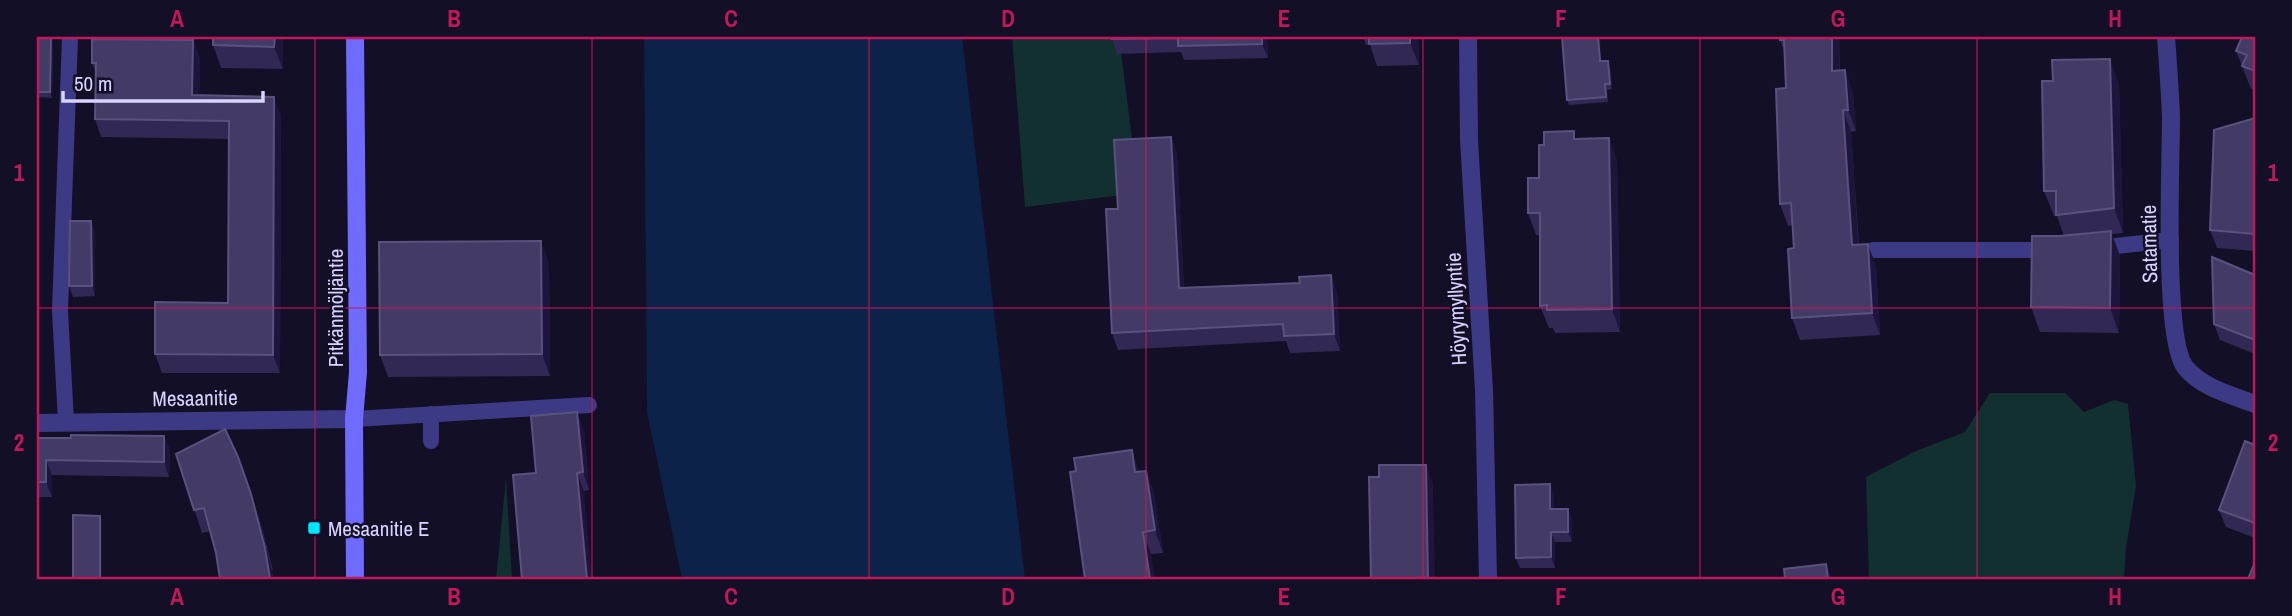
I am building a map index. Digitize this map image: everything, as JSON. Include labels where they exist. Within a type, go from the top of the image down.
[{"type":"street","name":"Pitkänmöljäntie","points":[[355,37],[358,372],[354,419],[355,579]]},
{"type":"street","name":"Höyrymyllyntie","points":[[1468,37],[1469,140],[1484,390],[1488,579]]},
{"type":"street","name":"Satamatie","points":[[2166,37],[2171,114],[2174,335],[2177,351],[2185,367],[2199,380],[2214,389],[2255,404]]},
{"type":"street","name":"Mesaanitie","points":[[37,423],[354,419]]},
{"type":"lane","points":[[66,422],[60,311],[70,37]]},
{"type":"lane","points":[[1873,250],[2075,250],[2171,240]]},
{"type":"lane","points":[[354,419],[589,405]]},
{"type":"lane","points":[[431,414],[431,441]]},
{"type":"green space","points":[[1012,37],[1119,37],[1139,193],[1025,207]]},
{"type":"green space","points":[[1990,393],[2065,393],[2084,412],[2114,400],[2128,404],[2136,486],[2124,579],[1869,579],[1866,477],[1916,451],[1965,432]]},
{"type":"green space","points":[[506,478],[512,579],[496,579]]},
{"type":"water","points":[[644,37],[962,37],[1025,579],[682,579],[647,413]]},
{"type":"building","points":[[37,37],[51,37],[50,92],[37,92]]},
{"type":"building","points":[[213,37],[275,37],[274,47],[213,45]]},
{"type":"building","points":[[1112,37],[1262,37],[1262,44],[1178,46],[1178,38]]},
{"type":"building","points":[[1369,37],[1410,37],[1410,43],[1369,44]]},
{"type":"building","points":[[1562,37],[1598,37],[1600,61],[1608,61],[1610,84],[1605,84],[1606,97],[1567,100]]},
{"type":"building","points":[[1780,37],[1832,37],[1832,71],[1845,70],[1848,110],[1843,110],[1852,245],[1868,244],[1872,313],[1792,318],[1788,249],[1794,248],[1791,203],[1780,204],[1776,89],[1786,88],[1784,40],[1780,40]]},
{"type":"building","points":[[2242,37],[2255,37],[2255,71],[2242,66],[2247,55],[2236,51]]},
{"type":"building","points":[[92,39],[193,40],[192,95],[274,97],[273,355],[155,354],[155,302],[228,303],[229,121],[95,119],[96,63],[92,63]]},
{"type":"building","points":[[2110,59],[2114,208],[2056,215],[2056,191],[2044,191],[2042,81],[2053,81],[2052,60]]},
{"type":"building","points":[[2255,118],[2255,234],[2210,230],[2214,130]]},
{"type":"building","points":[[1574,131],[1574,139],[1609,138],[1612,309],[1547,310],[1547,305],[1540,306],[1540,213],[1528,213],[1528,178],[1539,178],[1539,145],[1544,145],[1544,132]]},
{"type":"building","points":[[1171,137],[1179,288],[1300,283],[1299,277],[1331,275],[1334,334],[1284,336],[1283,324],[1112,333],[1106,209],[1118,209],[1114,140]]},
{"type":"building","points":[[70,221],[91,221],[92,286],[69,286]]},
{"type":"building","points":[[2111,231],[2110,308],[2031,307],[2032,236]]},
{"type":"building","points":[[541,241],[542,354],[380,355],[379,242]]},
{"type":"building","points":[[2212,257],[2255,275],[2255,340],[2214,324]]},
{"type":"building","points":[[577,412],[583,472],[577,473],[587,579],[522,579],[513,475],[536,473],[531,416]]},
{"type":"building","points":[[225,429],[251,494],[270,579],[220,579],[204,508],[194,510],[176,454]]},
{"type":"building","points":[[71,435],[164,436],[164,462],[46,460],[46,482],[37,482],[37,438],[71,438]]},
{"type":"building","points":[[2245,441],[2255,445],[2255,523],[2219,510]]},
{"type":"building","points":[[1132,450],[1135,472],[1146,471],[1155,530],[1143,532],[1150,579],[1085,579],[1070,472],[1076,471],[1074,458]]},
{"type":"building","points":[[1379,465],[1426,465],[1428,579],[1371,579],[1369,477],[1379,477]]},
{"type":"building","points":[[1550,484],[1550,509],[1568,509],[1568,532],[1551,532],[1551,557],[1516,558],[1515,485]]},
{"type":"building","points":[[73,515],[100,516],[100,579],[73,579]]},
{"type":"building","points":[[2255,562],[2255,579],[2248,579]]},
{"type":"building","points":[[1826,564],[1828,579],[1785,579],[1784,569]]},
{"type":"place","name":"Mesaanitie E","points":[[314,528]]}]
